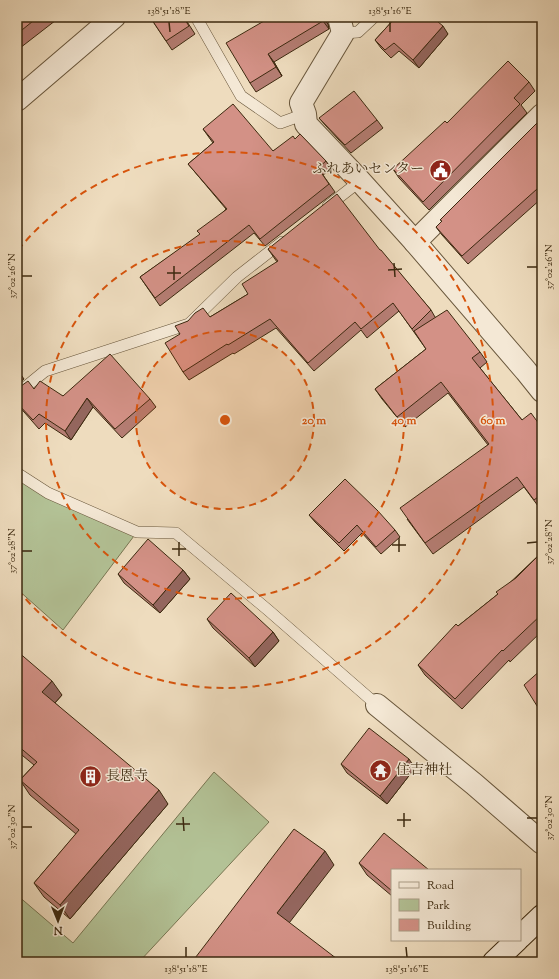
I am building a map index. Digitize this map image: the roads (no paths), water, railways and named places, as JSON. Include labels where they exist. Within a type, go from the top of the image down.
[{"type":"street","points":[[17,100],[114,17]]},
{"type":"street","points":[[341,25],[301,103],[305,114],[306,124],[415,242],[526,370],[542,391]]},
{"type":"street","points":[[415,242],[542,115]]},
{"type":"street","points":[[377,705],[474,784],[542,843]]},
{"type":"street","points":[[521,936],[542,916]]},
{"type":"street","points":[[494,962],[516,941]]},
{"type":"lane","points":[[196,17],[241,96],[280,123],[305,114]]},
{"type":"lane","points":[[341,25],[358,32],[374,17]]},
{"type":"lane","points":[[317,215],[360,181]]},
{"type":"lane","points":[[17,394],[45,371],[189,324],[237,278],[292,234]]},
{"type":"lane","points":[[17,473],[48,493],[137,532],[176,533],[377,705]]},
{"type":"place","name":"ふれあいセンター","points":[[440,170]]},
{"type":"place","name":"住吉神社","points":[[381,771]]},
{"type":"place","name":"長恩寺","points":[[91,777]]}]
